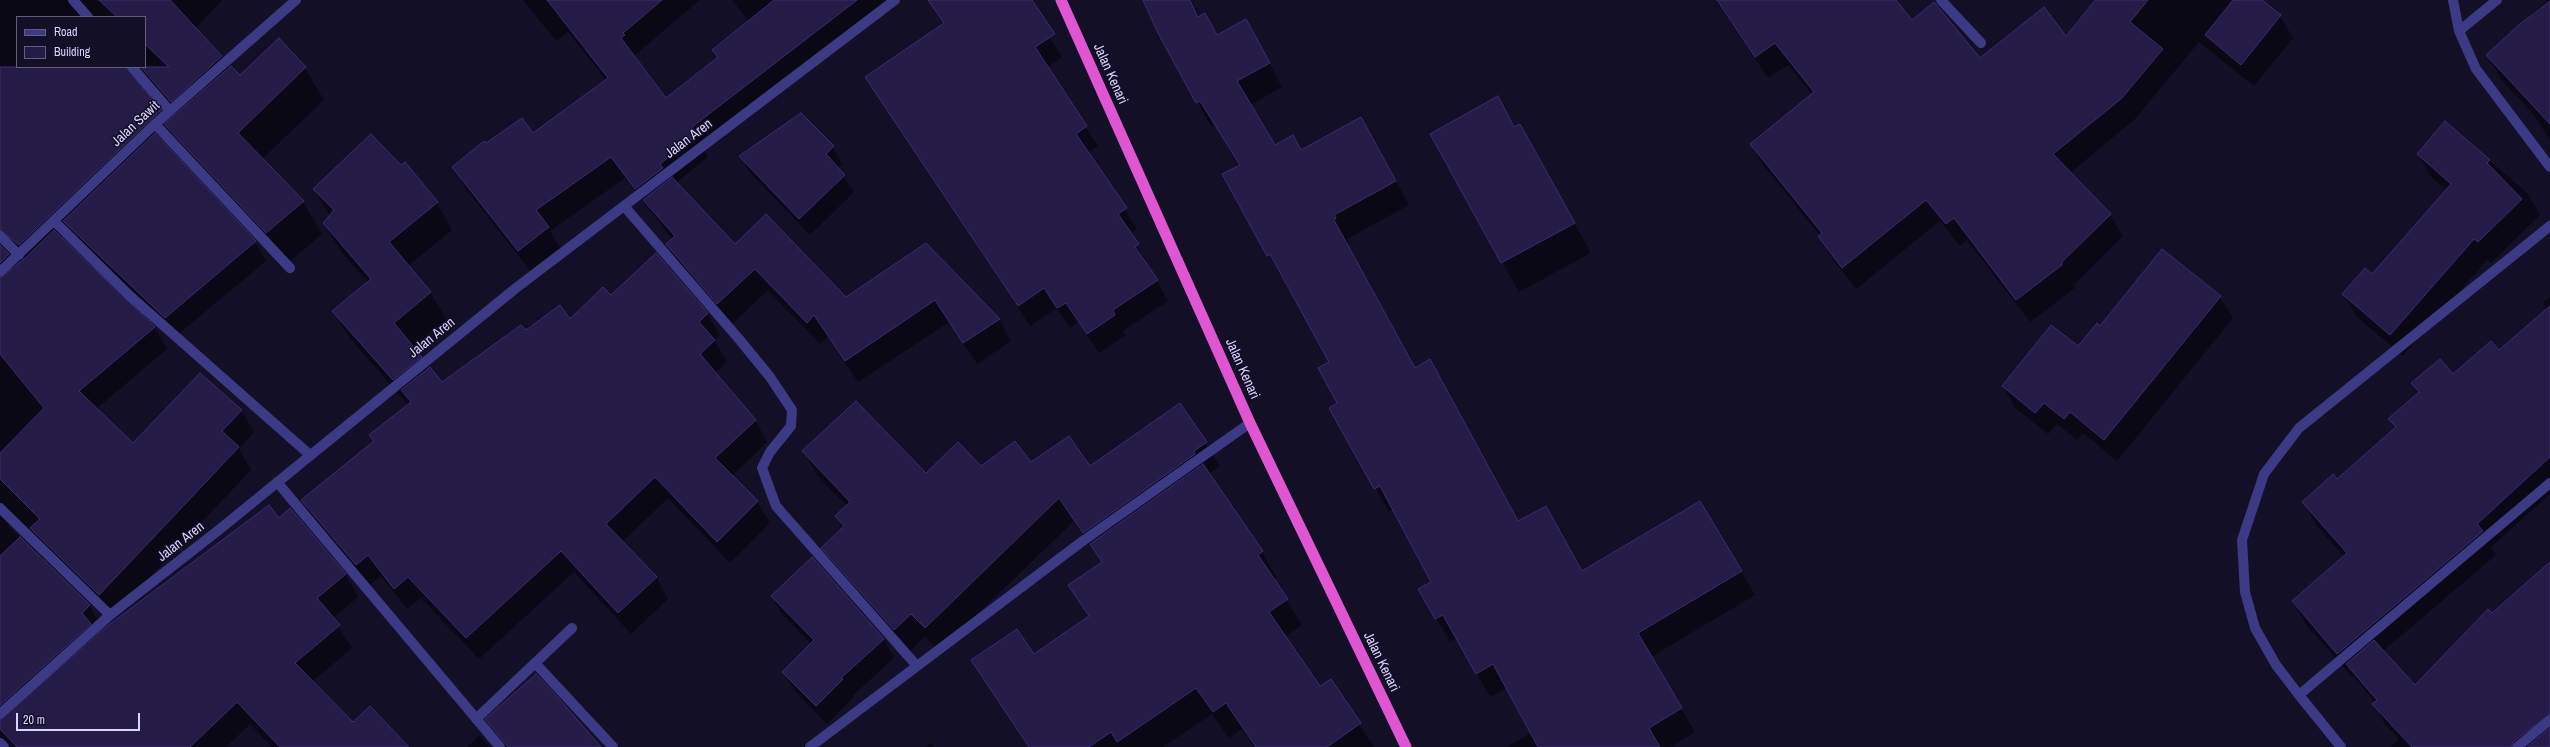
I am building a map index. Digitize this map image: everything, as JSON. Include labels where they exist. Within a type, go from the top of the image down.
[{"type":"highway","name":"Jalan Kenari","points":[[1061,0],[1250,423],[1406,747]]},
{"type":"street","points":[[73,0],[87,16]]},
{"type":"street","name":"Jalan Sawit","points":[[0,272],[55,222],[155,124],[262,28],[296,0]]},
{"type":"street","name":"Jalan Aren","points":[[0,714],[110,615],[516,288],[895,0]]},
{"type":"street","points":[[1941,0],[1981,43]]},
{"type":"street","points":[[2453,0],[2459,31],[2476,69],[2550,167]]},
{"type":"street","points":[[2459,31],[2497,0]]},
{"type":"street","points":[[133,68],[170,111]]},
{"type":"street","points":[[155,124],[290,268]]},
{"type":"street","points":[[624,206],[770,377],[792,410],[792,426],[770,452],[762,468],[776,506],[917,666]]},
{"type":"street","points":[[55,222],[130,296],[310,455]]},
{"type":"street","points":[[2341,747],[2276,665],[2255,628],[2245,592],[2242,540],[2264,474],[2299,428],[2550,226]]},
{"type":"street","points":[[0,236],[19,255]]},
{"type":"street","points":[[810,747],[1080,543],[1250,423]]},
{"type":"street","points":[[277,482],[500,747]]},
{"type":"street","points":[[2299,695],[2550,483]]},
{"type":"street","points":[[0,508],[110,615]]},
{"type":"street","points":[[476,719],[572,628]]},
{"type":"street","points":[[535,663],[613,747]]},
{"type":"street","points":[[2517,747],[2550,720]]},
{"type":"street","points":[[0,743],[4,747]]},
{"type":"building","points":[[99,0],[170,0],[222,56],[171,102],[142,68],[169,67],[146,45],[146,16],[116,16]]},
{"type":"building","points":[[547,0],[662,0],[623,33],[625,35],[621,38],[666,98],[718,57],[712,50],[774,0],[857,0],[692,127],[697,135],[660,164],[663,168],[635,189],[611,157],[536,210],[549,227],[518,251],[452,167],[484,141],[486,143],[522,118],[533,133],[608,78]]},
{"type":"building","points":[[928,0],[1032,0],[1055,34],[1035,47],[1087,126],[1076,134],[1127,208],[1118,214],[1139,244],[1135,247],[1158,280],[1113,310],[1115,315],[1087,334],[1066,303],[1057,308],[1044,288],[1018,306],[865,77],[944,23]]},
{"type":"building","points":[[1143,0],[1190,0],[1198,17],[1205,13],[1217,35],[1246,19],[1270,63],[1237,81],[1275,145],[1293,135],[1301,150],[1361,117],[1396,181],[1334,215],[1336,218],[1334,220],[1415,368],[1430,359],[1518,521],[1546,506],[1582,571],[1700,501],[1742,571],[1638,633],[1682,708],[1649,728],[1660,747],[1538,747],[1493,664],[1476,674],[1443,615],[1435,619],[1418,589],[1431,582],[1380,486],[1374,489],[1329,408],[1337,403],[1318,368],[1329,362],[1270,254],[1267,256],[1222,174],[1240,165],[1200,101],[1196,103],[1158,33]]},
{"type":"building","points":[[1717,0],[1896,0],[1912,20],[1934,2],[1980,58],[2044,7],[2066,36],[2095,0],[2148,0],[2130,22],[2163,49],[2122,98],[2053,154],[2111,214],[2062,262],[2062,265],[2016,300],[1954,218],[1946,224],[1926,200],[1842,268],[1818,236],[1822,233],[1750,144],[1814,92],[1775,43],[1755,57]]},
{"type":"building","points":[[2233,0],[2262,0],[2281,15],[2241,65],[2205,35]]},
{"type":"building","points":[[2550,1],[2550,124],[2486,55],[2520,24]]},
{"type":"building","points":[[279,38],[306,67],[238,133],[304,201],[266,233],[164,124],[231,66],[240,75]]},
{"type":"building","points":[[0,67],[127,68],[161,110],[19,245],[0,230]]},
{"type":"building","points":[[1498,96],[1514,127],[1520,124],[1575,223],[1501,263],[1430,134]]},
{"type":"building","points":[[801,113],[834,146],[826,154],[845,175],[799,219],[739,156]]},
{"type":"building","points":[[2445,121],[2490,160],[2487,163],[2522,199],[2478,242],[2474,239],[2390,335],[2342,294],[2365,268],[2372,274],[2451,184],[2417,154]]},
{"type":"building","points":[[155,133],[256,241],[165,318],[63,221]]},
{"type":"building","points":[[371,134],[401,165],[405,162],[438,202],[389,242],[431,292],[394,323],[422,357],[393,380],[332,311],[371,279],[323,223],[334,210],[313,189]]},
{"type":"building","points":[[672,177],[735,244],[766,214],[846,297],[926,243],[1000,319],[963,343],[935,300],[845,361],[814,315],[807,323],[755,269],[717,304],[666,244],[675,236],[643,200]]},
{"type":"building","points":[[54,230],[155,327],[79,391],[133,443],[200,373],[242,410],[222,431],[239,447],[99,595],[30,528],[40,519],[0,479],[0,453],[44,408],[0,354],[0,278],[23,260]]},
{"type":"building","points":[[0,245],[9,254],[0,263]]},
{"type":"building","points":[[2162,249],[2221,296],[2104,440],[2070,412],[2064,419],[2044,403],[2035,413],[2002,386],[2051,325],[2078,346],[2097,323],[2100,326]]},
{"type":"building","points":[[656,253],[708,313],[699,322],[715,340],[700,354],[756,420],[715,458],[758,501],[717,542],[655,477],[606,524],[657,577],[618,613],[561,551],[466,638],[408,577],[394,589],[368,555],[356,565],[301,500],[374,441],[369,435],[411,402],[401,390],[430,367],[442,382],[521,325],[526,330],[560,305],[570,319],[603,287],[611,295]]},
{"type":"building","points":[[2550,306],[2550,457],[2477,524],[2483,531],[2337,654],[2292,601],[2347,553],[2302,502],[2333,474],[2337,479],[2396,427],[2388,419],[2419,392],[2411,383],[2440,359],[2453,374],[2491,341],[2499,350]]},
{"type":"building","points":[[856,401],[926,473],[958,442],[981,466],[1015,441],[1031,462],[1069,436],[1090,466],[1180,403],[1207,442],[1194,451],[1195,454],[1083,533],[1059,498],[925,628],[911,614],[894,630],[821,548],[844,526],[835,516],[850,502],[802,451]]},
{"type":"building","points":[[1203,464],[1263,551],[1258,555],[1288,599],[1269,612],[1320,686],[1331,679],[1361,723],[1327,747],[1256,747],[1226,703],[1213,712],[1196,688],[1117,742],[1111,732],[1089,747],[1029,747],[971,660],[1017,629],[1034,654],[1089,616],[1068,585],[1102,562],[1090,544]]},
{"type":"building","points":[[269,505],[279,518],[290,508],[346,574],[317,598],[340,625],[295,663],[353,722],[370,706],[409,747],[280,747],[237,702],[190,747],[17,747],[0,729],[0,720],[106,627]]},
{"type":"building","points":[[20,537],[90,605],[82,613],[91,624],[0,705],[0,556]]},
{"type":"building","points":[[812,557],[884,639],[841,678],[843,679],[816,706],[782,672],[814,640],[771,596]]},
{"type":"building","points":[[2550,562],[2550,714],[2513,742],[2511,747],[2412,747],[2372,704],[2377,700],[2346,664],[2374,640],[2415,685],[2488,609],[2492,613]]},
{"type":"building","points":[[536,674],[601,747],[508,747],[485,719]]},
{"type":"building","points":[[2550,728],[2550,747],[2527,747]]}]
